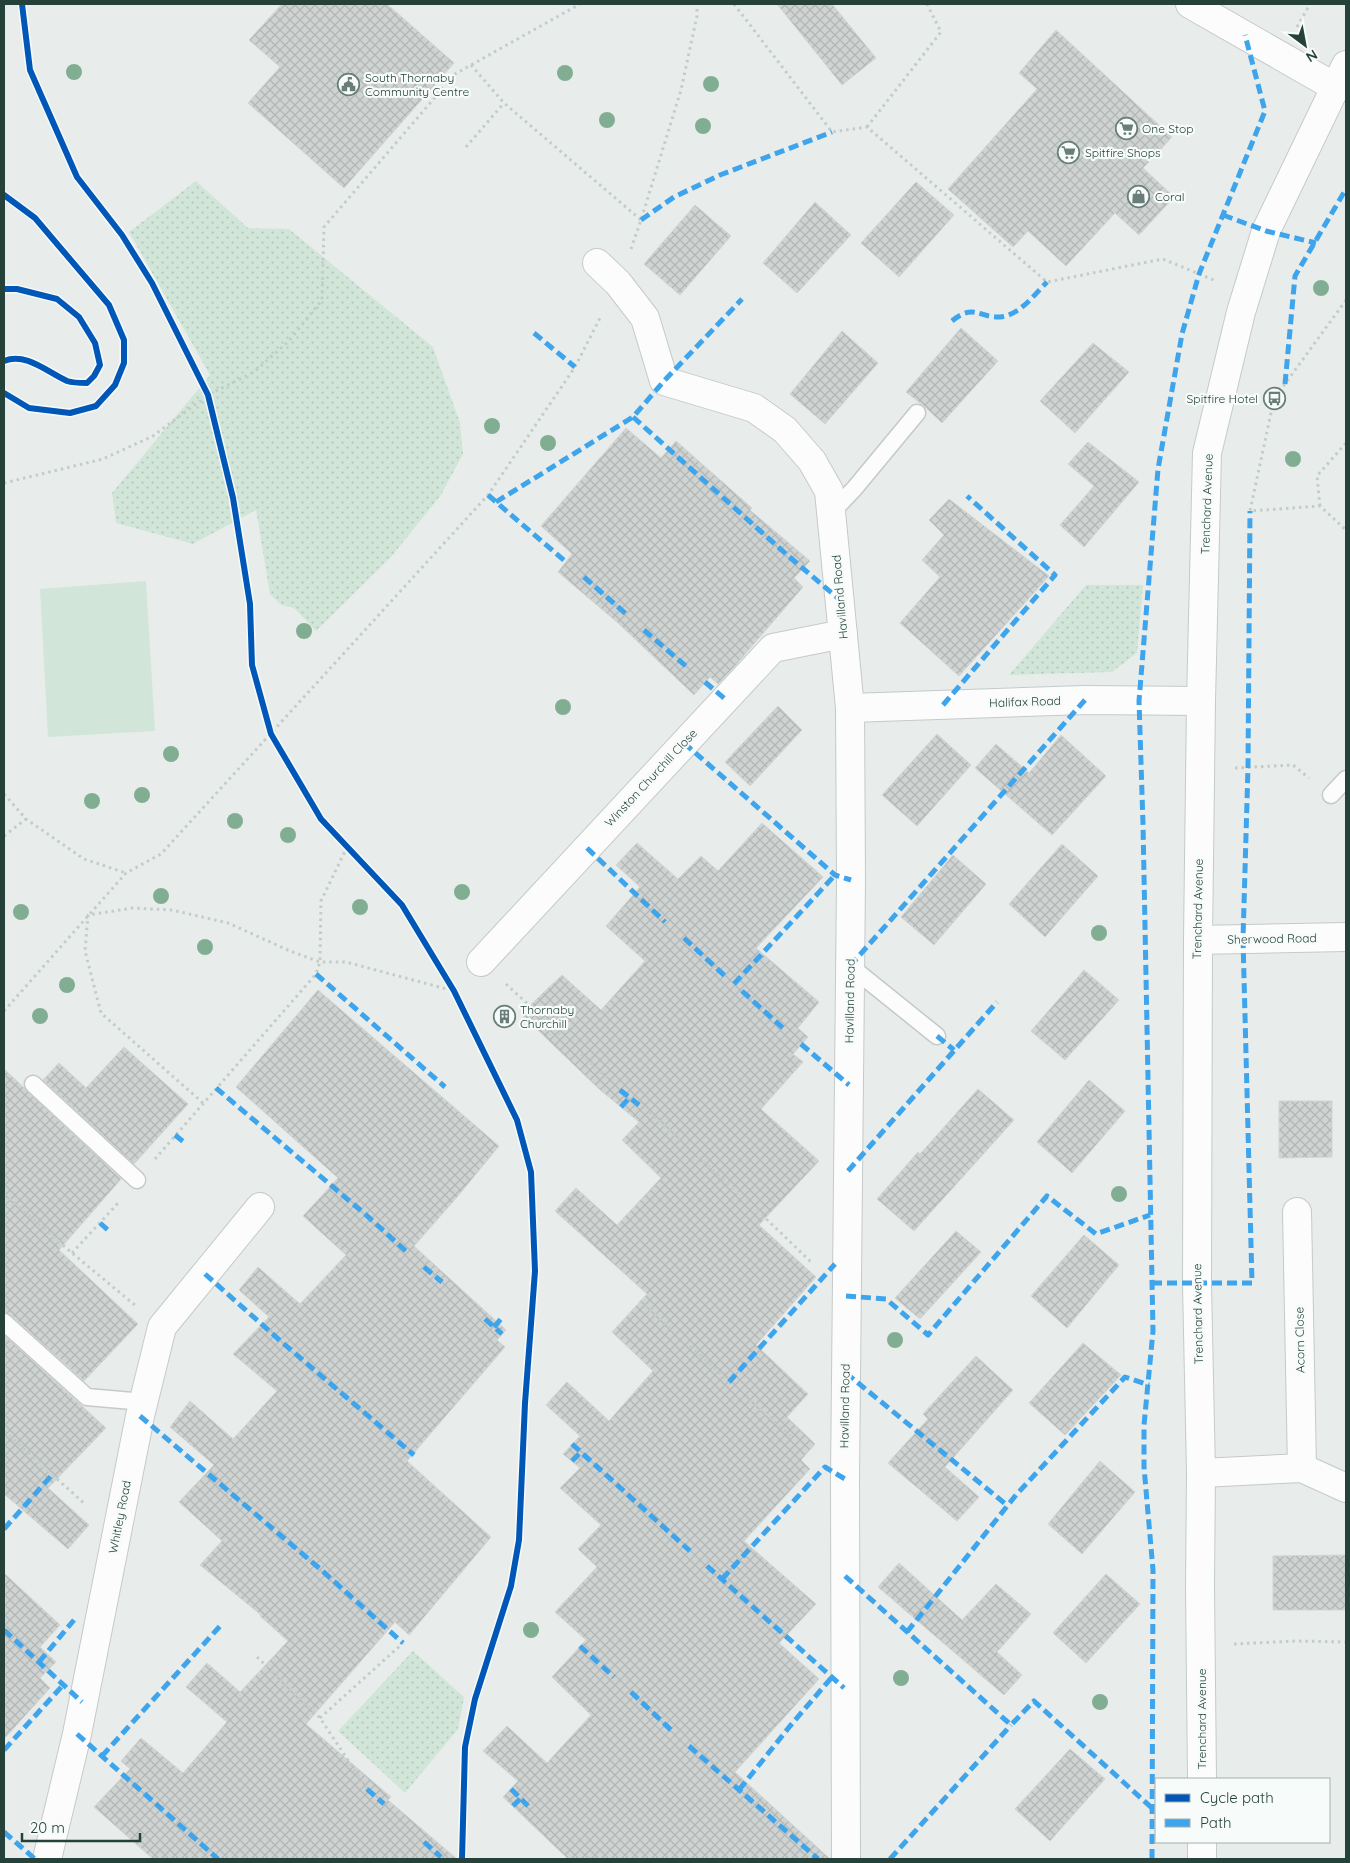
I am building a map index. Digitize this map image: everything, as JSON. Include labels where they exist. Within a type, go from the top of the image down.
[{"type":"street","points":[[1190,4],[1341,76]]},
{"type":"street","name":"Trenchard Avenue","points":[[1202,1778],[1201,1473],[1197,1284],[1198,940],[1200,701],[1208,453],[1220,395],[1246,294],[1266,231],[1341,76]]},
{"type":"street","name":"Havilland Road","points":[[597,263],[618,283],[645,318],[664,380],[754,408],[785,430],[812,461],[829,491],[850,708],[851,880],[844,1528],[846,1859]]},
{"type":"street","name":"Winston Churchill Close","points":[[481,962],[774,648],[843,634]]},
{"type":"street","name":"Halifax Road","points":[[850,708],[1085,700],[1200,701]]},
{"type":"street","name":"Sherwood Road","points":[[1198,940],[1346,938]]},
{"type":"street","name":"Whitley Road","points":[[47,1859],[77,1734],[116,1532],[162,1327],[260,1207]]},
{"type":"street","name":"Acorn Close","points":[[1297,1212],[1302,1468]]},
{"type":"street","points":[[1201,1473],[1302,1468],[1346,1488]]},
{"type":"street","points":[[1202,1843],[1202,1859]]},
{"type":"lane","points":[[832,512],[854,489],[917,413]]},
{"type":"lane","points":[[1331,795],[1346,779]]},
{"type":"lane","points":[[850,966],[938,1036]]},
{"type":"lane","points":[[33,1084],[137,1180]]},
{"type":"lane","points":[[4,1322],[87,1397],[144,1402]]},
{"type":"path","points":[[4,484],[102,459],[154,436],[208,395],[254,372],[289,341],[322,300],[324,227],[454,74],[580,4]]},
{"type":"path","points":[[4,1011],[126,873],[162,854],[488,495],[575,367],[618,283],[641,220],[681,90],[697,16],[697,4]]},
{"type":"path","points":[[734,4],[832,132],[868,127],[941,32],[927,4]]},
{"type":"path","points":[[471,65],[504,103],[641,220]]},
{"type":"path","points":[[466,147],[504,103]]},
{"type":"path","points":[[868,127],[1047,282],[1163,259],[1246,294]]},
{"type":"path","points":[[1320,506],[1250,511],[1274,400],[1346,300]]},
{"type":"path","points":[[204,386],[210,404]]},
{"type":"path","points":[[1346,443],[1317,476],[1320,506],[1346,530]]},
{"type":"path","points":[[269,725],[271,734],[276,742]]},
{"type":"path","points":[[1200,770],[1293,765],[1331,795]]},
{"type":"path","points":[[4,794],[26,819],[84,859],[126,873]]},
{"type":"path","points":[[4,836],[26,819]]},
{"type":"path","points":[[341,840],[354,854]]},
{"type":"path","points":[[72,1253],[316,974],[320,962],[321,901],[348,847]]},
{"type":"path","points":[[88,915],[133,908],[172,910],[228,923],[290,951],[320,962],[346,962],[454,991]]},
{"type":"path","points":[[88,915],[85,951],[101,1013],[203,1103]]},
{"type":"path","points":[[481,962],[562,1036]]},
{"type":"path","points":[[449,983],[458,999]]},
{"type":"path","points":[[581,1054],[610,1080]]},
{"type":"path","points":[[649,1112],[682,1142]]},
{"type":"path","points":[[698,1156],[740,1195]]},
{"type":"path","points":[[4,1194],[162,1327]]},
{"type":"path","points":[[757,1210],[810,1261],[847,1265]]},
{"type":"path","points":[[640,1302],[674,1331]]},
{"type":"path","points":[[690,1346],[733,1385]]},
{"type":"path","points":[[750,1400],[792,1437]]},
{"type":"path","points":[[4,1431],[116,1532]]},
{"type":"path","points":[[1202,1646],[1296,1640],[1346,1642]]},
{"type":"path","points":[[320,1718],[403,1643]]},
{"type":"path","points":[[257,1657],[320,1718],[367,1789]]},
{"type":"green space","points":[[196,181],[248,228],[289,229],[433,347],[460,423],[463,454],[441,495],[391,557],[316,631],[294,608],[281,605],[270,594],[256,510],[193,544],[116,523],[112,493],[210,375],[129,232]]},
{"type":"green space","points":[[146,581],[155,731],[48,737],[40,589]]},
{"type":"green space","points":[[1086,585],[1143,585],[1137,653],[1112,672],[1009,675]]},
{"type":"green space","points":[[413,1651],[464,1697],[458,1729],[405,1793],[338,1731]]},
{"type":"building","name":"South Thornaby Community Centre","points":[[282,4],[387,4],[454,63],[344,188],[248,103],[280,67],[249,40]]},
{"type":"building","points":[[777,4],[832,4],[876,58],[842,85]]},
{"type":"building","name":"Spitfire Shops","points":[[1056,30],[1172,137],[1143,168],[1174,197],[1139,235],[1115,213],[1066,266],[1028,231],[1013,247],[948,189],[1037,89],[1019,73]]},
{"type":"building","points":[[916,182],[954,215],[899,277],[861,243]]},
{"type":"building","points":[[815,202],[851,235],[797,293],[763,263]]},
{"type":"building","points":[[695,205],[731,236],[680,295],[644,264]]},
{"type":"building","points":[[961,328],[998,361],[942,423],[906,392]]},
{"type":"building","points":[[842,331],[878,363],[825,424],[790,394]]},
{"type":"building","points":[[1093,343],[1129,372],[1075,433],[1040,401]]},
{"type":"building","points":[[626,428],[661,458],[676,441],[752,508],[750,510],[810,561],[794,578],[803,587],[734,667],[718,684],[710,677],[694,695],[618,623],[558,572],[572,554],[541,526]]},
{"type":"building","points":[[1088,442],[1139,482],[1084,547],[1060,525],[1094,486],[1068,464]]},
{"type":"building","points":[[949,499],[1049,576],[959,676],[900,623],[940,577],[922,560],[944,535],[929,520]]},
{"type":"building","points":[[778,706],[802,730],[750,786],[725,762]]},
{"type":"building","points":[[937,734],[971,765],[917,826],[882,795]]},
{"type":"building","points":[[1061,735],[1106,776],[1052,835],[975,768],[996,744],[1029,773]]},
{"type":"building","points":[[762,823],[823,877],[756,948],[819,1002],[798,1028],[808,1037],[793,1054],[803,1062],[761,1109],[819,1161],[759,1225],[816,1277],[756,1345],[808,1394],[787,1417],[815,1444],[801,1460],[810,1469],[744,1541],[816,1604],[779,1643],[819,1679],[735,1772],[830,1859],[568,1859],[503,1797],[518,1781],[483,1751],[507,1726],[547,1763],[591,1715],[552,1677],[586,1640],[555,1612],[597,1567],[578,1549],[601,1525],[560,1488],[580,1468],[563,1454],[580,1436],[546,1405],[567,1382],[609,1421],[653,1371],[612,1332],[647,1294],[555,1211],[576,1188],[617,1225],[661,1178],[622,1140],[639,1122],[599,1089],[521,1014],[562,975],[601,1010],[645,961],[606,926],[640,887],[616,865],[637,843],[678,879],[701,856],[718,871]]},
{"type":"building","points":[[1062,844],[1098,876],[1045,937],[1009,904]]},
{"type":"building","points":[[953,855],[986,884],[934,945],[901,917]]},
{"type":"building","points":[[1084,970],[1119,1000],[1065,1060],[1031,1031]]},
{"type":"building","points":[[318,990],[499,1146],[414,1246],[506,1330],[497,1340],[505,1347],[407,1461],[491,1537],[409,1635],[395,1622],[306,1724],[391,1797],[388,1800],[457,1859],[153,1859],[94,1807],[130,1769],[121,1761],[141,1738],[183,1773],[227,1722],[186,1687],[207,1663],[240,1692],[288,1641],[261,1615],[200,1565],[222,1541],[179,1502],[214,1465],[170,1427],[190,1401],[233,1439],[277,1391],[233,1354],[269,1317],[239,1290],[258,1267],[300,1304],[346,1255],[303,1216],[338,1178],[236,1087]]},
{"type":"building","points":[[124,1047],[188,1104],[134,1164],[43,1080],[59,1063],[86,1088]]},
{"type":"building","points":[[4,1069],[121,1179],[59,1250],[138,1324],[84,1381],[11,1315],[4,1312]]},
{"type":"building","points":[[1089,1080],[1125,1111],[1072,1173],[1037,1142]]},
{"type":"building","points":[[978,1089],[1014,1120],[914,1231],[877,1199],[918,1152],[920,1154]]},
{"type":"building","points":[[1279,1101],[1332,1101],[1332,1157],[1279,1158]]},
{"type":"building","points":[[956,1231],[981,1252],[920,1319],[895,1298]]},
{"type":"building","points":[[1084,1235],[1119,1265],[1067,1328],[1031,1296]]},
{"type":"building","points":[[4,1335],[106,1428],[48,1488],[89,1525],[68,1549],[4,1494]]},
{"type":"building","points":[[1083,1343],[1121,1375],[1065,1435],[1029,1403]]},
{"type":"building","points":[[976,1356],[1013,1390],[945,1467],[979,1497],[957,1521],[888,1463],[928,1419],[923,1414]]},
{"type":"building","points":[[1100,1461],[1135,1492],[1082,1554],[1048,1524]]},
{"type":"building","points":[[1346,1555],[1346,1610],[1273,1610],[1273,1556]]},
{"type":"building","points":[[899,1563],[962,1620],[996,1584],[1031,1614],[997,1652],[1022,1675],[1004,1695],[878,1587]]},
{"type":"building","points":[[4,1573],[60,1625],[40,1647],[56,1662],[40,1678],[50,1688],[4,1739]]},
{"type":"building","points":[[1106,1574],[1140,1604],[1086,1663],[1053,1633]]},
{"type":"building","points":[[1070,1749],[1105,1779],[1050,1841],[1015,1809]]},
{"type":"marked path","points":[[1152,1859],[1153,1570],[1144,1467],[1144,1425],[1153,1331],[1139,701],[1158,469],[1182,334],[1199,274],[1265,111],[1245,35]]},
{"type":"marked path","points":[[641,220],[674,197],[720,175],[832,132]]},
{"type":"marked path","points":[[1285,384],[1295,276],[1346,189]]},
{"type":"marked path","points":[[1223,215],[1266,231],[1316,243]]},
{"type":"marked path","points":[[952,321],[971,312],[993,317],[1014,313],[1026,304],[1047,282]]},
{"type":"marked path","points":[[496,502],[633,417],[664,381],[742,299]]},
{"type":"marked path","points":[[534,333],[575,367]]},
{"type":"marked path","points":[[633,417],[840,600]]},
{"type":"marked path","points":[[488,495],[566,562]]},
{"type":"marked path","points":[[943,705],[1055,575],[967,496]]},
{"type":"marked path","points":[[1152,1283],[1252,1283],[1243,939],[1248,767],[1250,511]]},
{"type":"marked path","points":[[584,577],[626,614]]},
{"type":"marked path","points":[[644,630],[687,667]]},
{"type":"marked path","points":[[705,682],[725,699]]},
{"type":"marked path","points":[[850,966],[1085,700]]},
{"type":"marked path","points":[[684,743],[835,875],[851,880]]},
{"type":"marked path","points":[[587,848],[665,922]]},
{"type":"marked path","points":[[734,984],[835,875]]},
{"type":"marked path","points":[[684,938],[725,976]]},
{"type":"marked path","points":[[316,974],[445,1087]]},
{"type":"marked path","points":[[742,991],[784,1029]]},
{"type":"marked path","points":[[848,1171],[997,1002]]},
{"type":"marked path","points":[[937,1036],[954,1050]]},
{"type":"marked path","points":[[801,1044],[849,1085]]},
{"type":"marked path","points":[[216,1088],[365,1214],[408,1253]]},
{"type":"marked path","points":[[620,1090],[639,1105]]},
{"type":"marked path","points":[[621,1107],[630,1097]]},
{"type":"marked path","points":[[175,1135],[185,1143]]},
{"type":"marked path","points":[[846,1296],[886,1299],[928,1335],[1047,1196],[1096,1234],[1150,1215]]},
{"type":"marked path","points":[[100,1223],[109,1231]]},
{"type":"marked path","points":[[729,1382],[835,1264]]},
{"type":"marked path","points":[[424,1267],[442,1282]]},
{"type":"marked path","points":[[205,1274],[414,1455]]},
{"type":"marked path","points":[[485,1319],[502,1334]]},
{"type":"marked path","points":[[494,1327],[501,1319]]},
{"type":"marked path","points":[[846,1373],[1008,1506]]},
{"type":"marked path","points":[[907,1632],[1016,1495],[1125,1377],[1149,1385]]},
{"type":"marked path","points":[[140,1416],[319,1568],[403,1643]]},
{"type":"marked path","points":[[572,1444],[690,1551]]},
{"type":"marked path","points":[[572,1461],[581,1452]]},
{"type":"marked path","points":[[722,1579],[825,1467],[845,1479]]},
{"type":"marked path","points":[[4,1529],[52,1475]]},
{"type":"marked path","points":[[707,1566],[844,1688]]},
{"type":"marked path","points":[[845,1576],[1011,1725],[1034,1701],[1153,1809]]},
{"type":"marked path","points":[[39,1662],[74,1620]]},
{"type":"marked path","points":[[102,1756],[221,1625]]},
{"type":"marked path","points":[[4,1630],[82,1702]]},
{"type":"marked path","points":[[580,1646],[614,1677]]},
{"type":"marked path","points":[[739,1790],[832,1677]]},
{"type":"marked path","points":[[4,1750],[64,1684]]},
{"type":"marked path","points":[[631,1692],[671,1730]]},
{"type":"marked path","points":[[890,1859],[1011,1725]]},
{"type":"marked path","points":[[77,1734],[218,1859]]},
{"type":"marked path","points":[[689,1746],[818,1859]]},
{"type":"marked path","points":[[367,1789],[384,1804]]},
{"type":"marked path","points":[[511,1789],[528,1806]]},
{"type":"marked path","points":[[513,1806],[521,1798]]},
{"type":"marked path","points":[[4,1832],[35,1859]]},
{"type":"marked path","points":[[424,1842],[441,1857]]},
{"type":"cycle path","points":[[22,4],[30,70],[77,177],[122,235],[152,283],[208,395],[233,498],[250,604],[252,665],[271,734],[321,819],[402,905],[454,991],[517,1120],[531,1172],[535,1271],[525,1403],[519,1540],[511,1586],[475,1699],[465,1747],[462,1859]]},
{"type":"cycle path","points":[[4,195],[35,218],[109,305],[124,340],[124,363],[115,385],[96,406],[70,413],[29,408],[4,393]]},
{"type":"cycle path","points":[[4,289],[17,289],[57,299],[79,317],[95,343],[100,365],[94,376],[87,383],[79,383],[67,381],[28,361],[20,359],[4,361]]},
{"type":"place","name":"South Thornaby Community Centre","points":[[349,85]]},
{"type":"place","name":"One Stop","points":[[1126,129]]},
{"type":"place","name":"Spitfire Shops","points":[[1069,153]]},
{"type":"place","name":"Coral","points":[[1139,197]]},
{"type":"place","name":"Spitfire Hotel","points":[[1274,399]]},
{"type":"place","name":"Thornaby Churchill","points":[[504,1017]]}]
